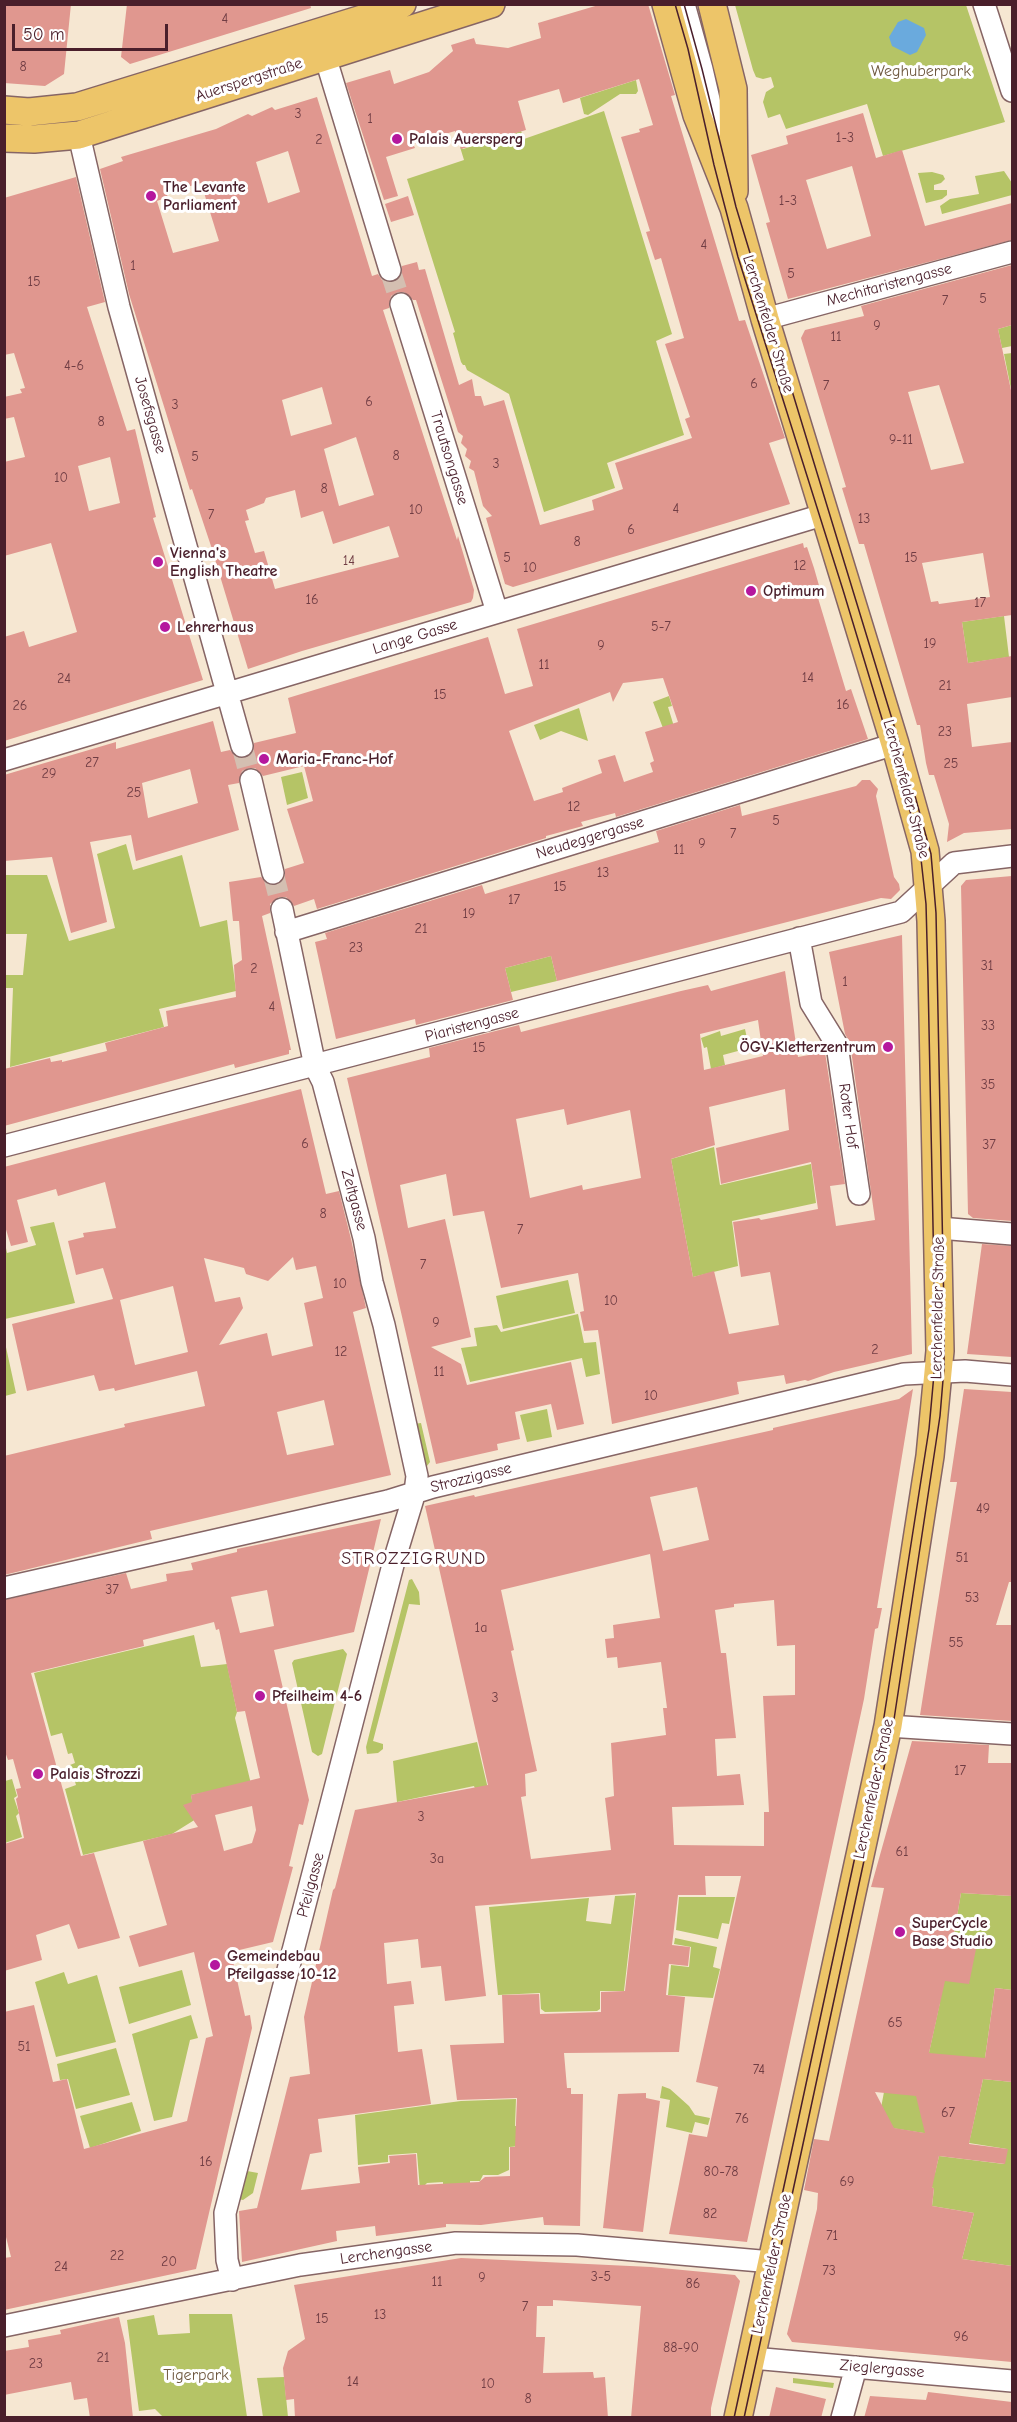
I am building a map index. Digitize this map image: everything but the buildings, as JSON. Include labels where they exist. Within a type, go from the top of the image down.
[{"type":"main road","name":"Auerspergstraße","points":[[4,110],[29,112],[77,107],[372,10],[402,4]]},
{"type":"main road","name":"Auerspergstraße","points":[[4,138],[34,139],[79,135],[491,4]]},
{"type":"main road","name":"Lerchenfelder Straße","points":[[666,4],[698,115],[734,208],[765,319],[895,744],[925,851],[929,886],[939,1228],[938,1374],[930,1456],[888,1726],[738,2418]]},
{"type":"main road","name":"Lerchenfelder Straße","points":[[712,4],[733,89],[734,208]]},
{"type":"street","name":"Lerchenfelder Straße","points":[[684,4],[710,100],[734,208]]},
{"type":"street","points":[[984,4],[1012,91]]},
{"type":"street","points":[[325,56],[390,270]]},
{"type":"street","name":"Josefsgasse","points":[[79,135],[119,307],[242,746]]},
{"type":"street","name":"Mechitaristengasse","points":[[765,319],[1012,252]]},
{"type":"street","name":"Trautsongasse","points":[[401,304],[497,612]]},
{"type":"street","name":"Lange Gasse","points":[[4,760],[826,514]]},
{"type":"street","name":"Neudeggergasse","points":[[286,932],[895,744]]},
{"type":"street","points":[[251,780],[273,873]]},
{"type":"street","name":"Piaristengasse","points":[[4,1146],[901,912],[954,863],[1012,856]]},
{"type":"street","name":"Zeltgasse","points":[[282,909],[315,1066],[322,1082],[364,1238],[372,1282],[384,1325],[417,1472],[415,1492]]},
{"type":"street","name":"Roter Hof","points":[[800,938],[811,1003],[837,1045],[859,1194]]},
{"type":"street","points":[[939,1228],[1012,1234]]},
{"type":"street","name":"Strozzigasse","points":[[4,1588],[388,1501],[415,1492],[895,1377],[965,1371],[1012,1375]]},
{"type":"street","name":"Pfeilgasse","points":[[232,2280],[227,2259],[225,2213],[394,1561],[415,1492]]},
{"type":"street","points":[[888,1726],[1012,1734]]},
{"type":"street","name":"Lerchengasse","points":[[4,2326],[300,2265],[456,2243],[577,2245],[772,2262]]},
{"type":"street","name":"Zieglergasse","points":[[752,2358],[1012,2381]]},
{"type":"street","points":[[842,2418],[856,2367]]},
{"type":"green space","name":"Weghuberpark","points":[[735,5],[966,5],[1005,122],[883,156],[867,104],[786,129],[780,114],[768,118],[763,102],[766,92],[774,87],[771,77],[763,79],[756,77]]},
{"type":"green space","points":[[636,80],[638,91],[636,94],[620,94],[588,115],[584,114],[580,98]]},
{"type":"green space","points":[[604,111],[672,334],[656,341],[684,435],[607,463],[615,488],[544,512],[509,394],[467,370],[461,362],[453,333],[455,332],[407,179],[464,160],[460,147],[463,149],[521,131],[524,139]]},
{"type":"green space","points":[[1004,171],[1012,183],[1012,195],[942,214],[940,206],[950,199],[979,194],[975,176]]},
{"type":"green space","points":[[932,172],[943,175],[945,179],[934,185],[934,190],[947,190],[947,195],[942,199],[926,203],[918,173]]},
{"type":"green space","points":[[1012,325],[1012,346],[1002,348],[998,329]]},
{"type":"green space","points":[[1012,353],[1012,388],[1011,389],[1004,354]]},
{"type":"green space","points":[[1004,616],[1009,657],[968,663],[962,622]]},
{"type":"green space","points":[[669,696],[672,706],[668,707],[676,733],[666,736],[653,702]]},
{"type":"green space","points":[[579,708],[588,741],[561,731],[540,740],[534,725]]},
{"type":"green space","points":[[302,772],[308,798],[287,805],[281,777]]},
{"type":"green space","points":[[126,844],[133,870],[182,855],[200,927],[227,920],[236,991],[159,1009],[164,1027],[10,1067],[13,988],[5,988],[4,975],[23,975],[27,934],[5,934],[5,875],[47,875],[69,941],[115,928],[97,854]]},
{"type":"green space","points":[[551,956],[557,981],[511,992],[505,968]]},
{"type":"green space","points":[[745,1029],[749,1048],[723,1055],[725,1065],[711,1069],[707,1047],[704,1048],[701,1038],[720,1031],[721,1036]]},
{"type":"green space","points":[[714,1147],[720,1185],[811,1164],[816,1203],[732,1221],[738,1266],[693,1277],[671,1159]]},
{"type":"green space","points":[[54,1222],[75,1303],[5,1319],[5,1243],[7,1253],[36,1245],[30,1227]]},
{"type":"green space","points":[[568,1280],[575,1313],[503,1329],[496,1296]]},
{"type":"green space","points":[[578,1314],[584,1343],[596,1342],[600,1374],[586,1377],[582,1358],[470,1382],[461,1348],[477,1346],[474,1328],[497,1325],[501,1332]]},
{"type":"green space","points":[[4,1338],[16,1393],[5,1396],[4,1396]]},
{"type":"green space","points":[[547,1409],[552,1437],[527,1442],[520,1415]]},
{"type":"green space","points":[[421,1423],[430,1462],[427,1466],[424,1466],[414,1424]]},
{"type":"green space","points":[[412,1579],[419,1592],[420,1605],[409,1604],[373,1741],[383,1744],[383,1749],[378,1753],[367,1754],[366,1747],[384,1676],[409,1580]]},
{"type":"green space","points":[[194,1635],[201,1667],[227,1664],[237,1712],[235,1718],[251,1784],[191,1795],[196,1819],[172,1834],[83,1855],[65,1789],[76,1785],[70,1765],[75,1763],[72,1753],[68,1754],[62,1733],[51,1736],[34,1673]]},
{"type":"green space","points":[[343,1649],[347,1654],[322,1754],[318,1756],[312,1752],[292,1663],[294,1660]]},
{"type":"green space","points":[[477,1742],[488,1789],[476,1791],[474,1786],[397,1802],[393,1761]]},
{"type":"green space","points":[[12,1779],[17,1796],[14,1798],[19,1813],[16,1816],[22,1837],[5,1843],[5,1781]]},
{"type":"green space","points":[[961,1893],[1012,1896],[1012,1990],[995,1988],[985,2058],[925,2071],[940,2002],[907,1976],[961,1941],[962,1936],[954,1934]]},
{"type":"green space","points":[[635,1895],[624,1991],[600,1991],[600,2009],[597,2011],[545,2012],[541,2009],[540,1993],[498,1995],[489,1907],[589,1898],[586,1921],[611,1924],[615,1896]]},
{"type":"green space","points":[[679,1897],[735,1897],[729,1924],[722,1923],[718,1939],[676,1930]]},
{"type":"green space","points":[[675,1938],[717,1947],[713,1967],[720,1969],[713,1998],[668,1995],[671,1965],[689,1967],[691,1947],[674,1944]]},
{"type":"green space","points":[[182,1970],[191,2005],[129,2024],[119,1987]]},
{"type":"green space","points":[[64,1972],[68,1984],[97,1975],[116,2042],[56,2057],[35,1982]]},
{"type":"green space","points":[[191,2015],[198,2038],[190,2040],[172,2117],[154,2121],[132,2034]]},
{"type":"green space","points":[[116,2048],[130,2095],[76,2109],[68,2079],[60,2080],[57,2064]]},
{"type":"green space","points":[[983,2079],[1012,2082],[1012,2266],[962,2259],[974,2213],[932,2206],[934,2188],[846,2176],[935,2173],[939,2156],[1004,2164],[1007,2149],[969,2143]]},
{"type":"green space","points":[[662,2086],[670,2089],[689,2106],[695,2115],[710,2118],[708,2125],[695,2122],[692,2133],[666,2127],[670,2100],[660,2098]]},
{"type":"green space","points":[[884,2092],[937,2096],[930,2134],[885,2127],[880,2113]]},
{"type":"green space","points":[[516,2099],[515,2126],[536,2128],[535,2145],[509,2147],[509,2170],[498,2175],[483,2175],[480,2181],[470,2181],[470,2185],[443,2187],[443,2182],[427,2183],[420,2190],[417,2153],[388,2155],[388,2162],[358,2165],[355,2115],[461,2101]]},
{"type":"green space","points":[[132,2102],[141,2131],[90,2148],[80,2116]]},
{"type":"green space","points":[[247,2171],[258,2173],[253,2193],[243,2200],[238,2199]]},
{"type":"green space","name":"Tigerpark","points":[[189,2314],[232,2314],[247,2417],[163,2417],[155,2409],[139,2411],[127,2320],[154,2315],[158,2335],[190,2333]]},
{"type":"green space","points":[[284,2377],[288,2417],[263,2417],[257,2378]]},
{"type":"green space","points":[[793,2378],[834,2383],[833,2388],[793,2383]]},
{"type":"water","points":[[906,19],[924,28],[926,35],[917,52],[910,55],[892,46],[889,37],[898,22]]},
{"type":"tunnel","points":[[390,270],[401,304]]},
{"type":"tunnel","points":[[242,746],[251,780]]},
{"type":"tunnel","points":[[273,873],[282,909]]},
{"type":"tram line","points":[[675,4],[738,257],[919,841],[926,904],[928,979],[935,1324],[934,1374],[929,1429],[881,1736],[734,2418]]},
{"type":"tram line","points":[[684,4],[736,207],[903,755]]},
{"type":"tram line","points":[[744,2418],[893,1726],[940,1416],[944,1368],[944,1311],[936,913],[931,854],[915,796]]},
{"type":"place","name":"Palais Auersperg","points":[[397,139]]},
{"type":"place","name":"The Levante Parliament","points":[[151,196]]},
{"type":"place","name":"Vienna's English Theatre","points":[[158,562]]},
{"type":"place","name":"Optimum","points":[[751,591]]},
{"type":"place","name":"Lehrerhaus","points":[[165,627]]},
{"type":"place","name":"Maria-Franc-Hof","points":[[264,759]]},
{"type":"place","name":"ÖGV-Kletterzentrum","points":[[888,1047]]},
{"type":"place","name":"Pfeilheim 4-6","points":[[260,1696]]},
{"type":"place","name":"Palais Strozzi","points":[[38,1774]]},
{"type":"place","name":"SuperCycle Base Studio","points":[[900,1932]]},
{"type":"place","name":"Gemeindebau Pfeilgasse 10-12","points":[[215,1965]]},
{"type":"district","name":"STROZZIGRUND","points":[[414,1559]]}]
